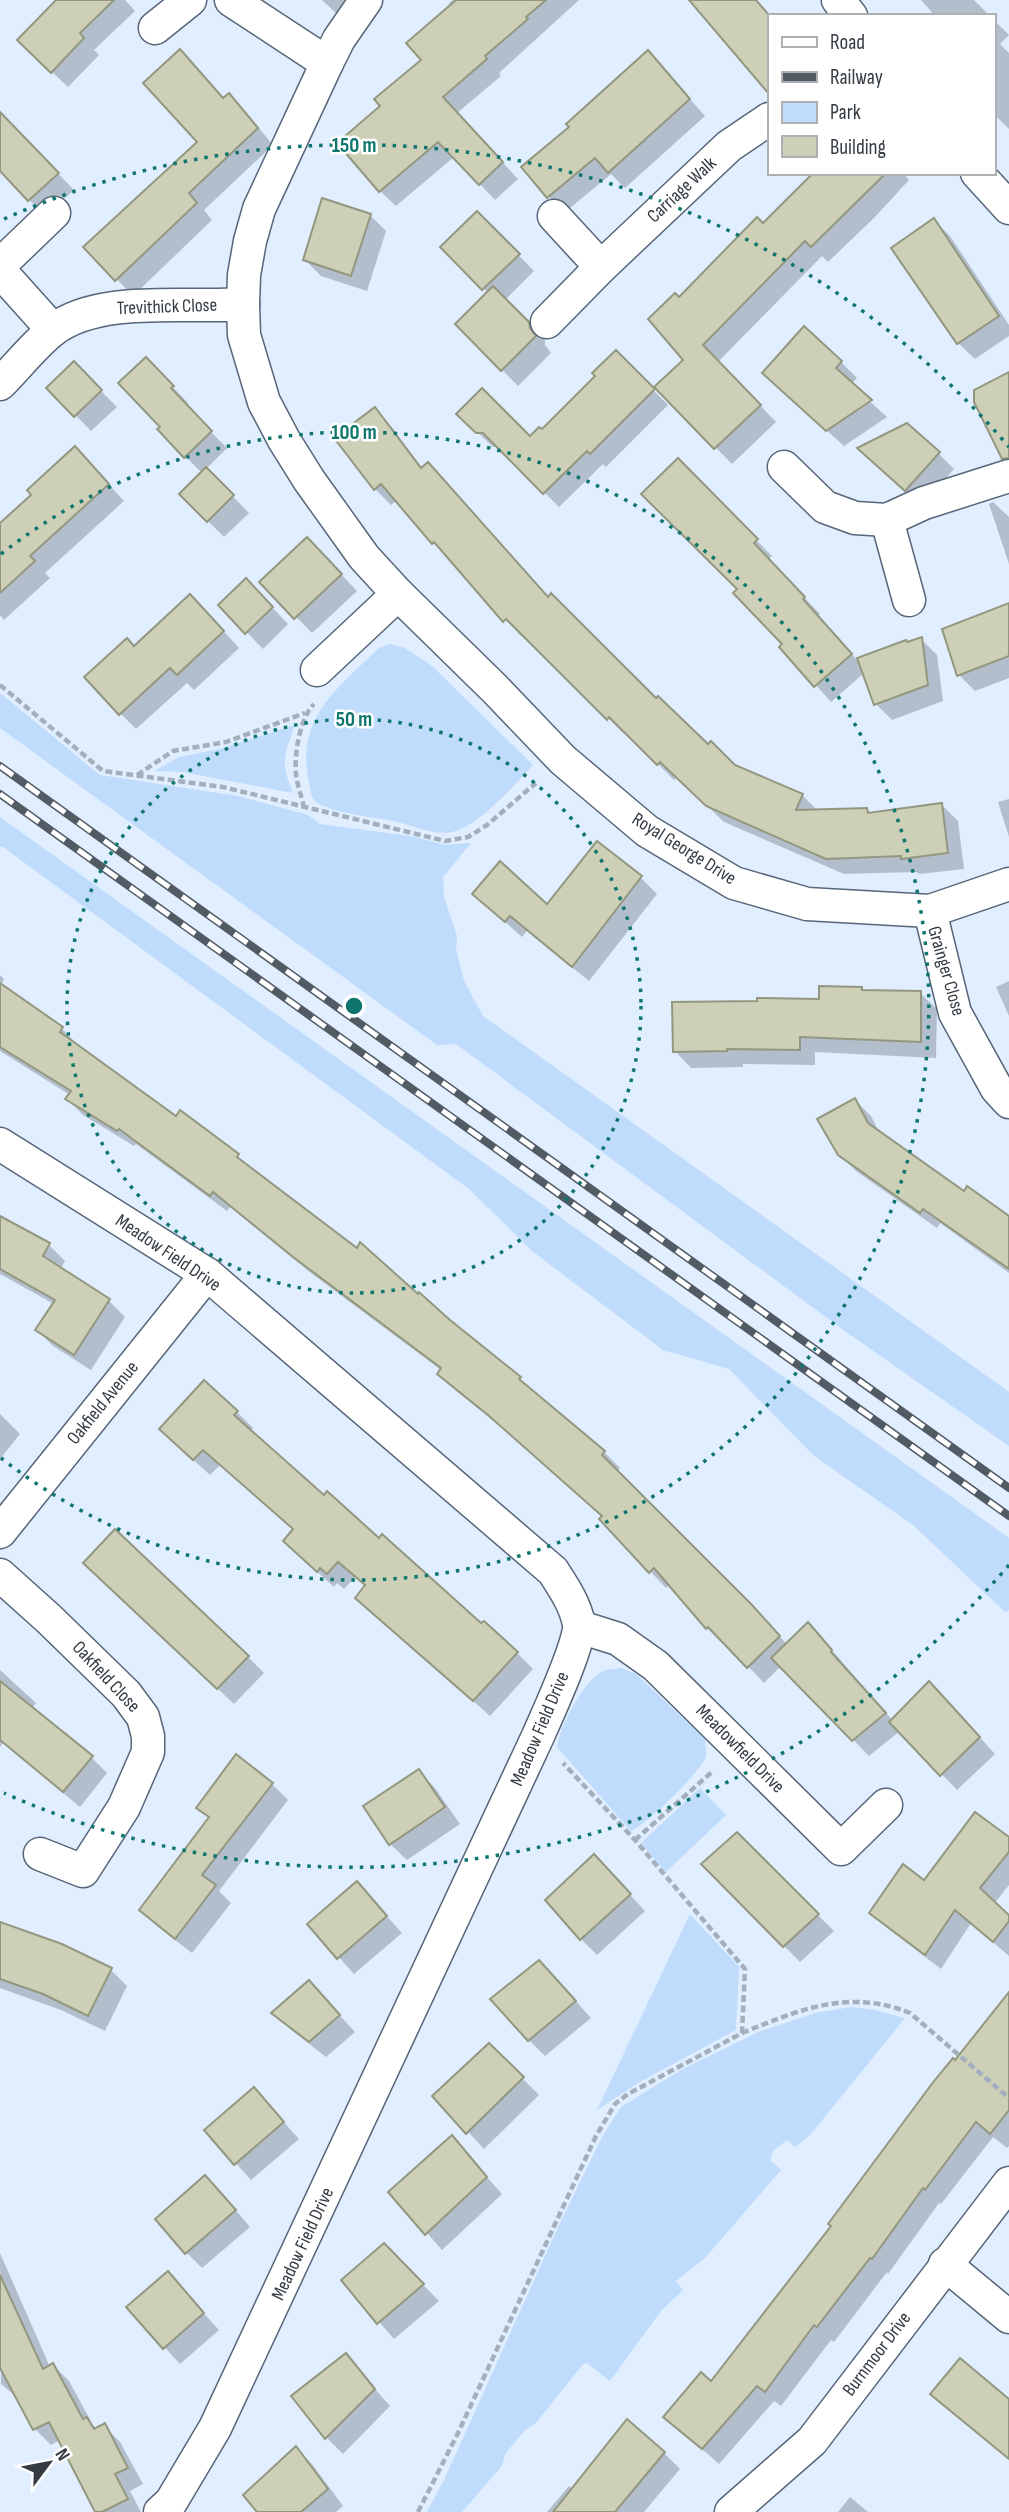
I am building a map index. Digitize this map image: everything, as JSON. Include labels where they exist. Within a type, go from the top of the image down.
[{"type":"street","points":[[155,28],[190,0]]},
{"type":"street","points":[[231,0],[327,63]]},
{"type":"street","name":"Royal George Drive","points":[[366,0],[340,38],[327,63],[258,209],[244,275],[243,304],[244,335],[264,402],[309,480],[364,556],[398,594],[563,760],[647,831],[734,883],[807,904],[930,911],[1009,884]]},
{"type":"street","points":[[838,0],[849,14]]},
{"type":"street","name":"Carriage Walk","points":[[547,322],[729,146],[768,120]]},
{"type":"street","points":[[979,175],[1009,208]]},
{"type":"street","points":[[0,265],[54,213]]},
{"type":"street","points":[[554,216],[601,267]]},
{"type":"street","points":[[0,271],[53,330]]},
{"type":"street","name":"Trevithick Close","points":[[0,384],[53,330],[77,317],[104,309],[135,306],[243,304]]},
{"type":"street","points":[[784,467],[825,507],[855,519],[887,520],[924,503],[1009,476]]},
{"type":"street","points":[[887,520],[909,600]]},
{"type":"street","points":[[320,682],[398,594]]},
{"type":"street","name":"Grainger Close","points":[[930,911],[955,1013],[997,1089],[1009,1102]]},
{"type":"street","name":"Meadow Field Drive","points":[[0,1144],[206,1274],[450,1480],[553,1571],[569,1595],[580,1628],[561,1685],[538,1736],[215,2428],[171,2502],[160,2512]]},
{"type":"street","name":"Oakfield Avenue","points":[[0,1532],[206,1274]]},
{"type":"street","name":"Oakfield Close","points":[[0,1575],[126,1694],[143,1717],[148,1736],[148,1752],[124,1807],[83,1871],[40,1854]]},
{"type":"street","name":"Meadowfield Drive","points":[[580,1628],[618,1639],[656,1665],[841,1849],[886,1805]]},
{"type":"street","name":"Burnmoor Drive","points":[[731,2512],[812,2441],[1009,2183]]},
{"type":"street","points":[[945,2264],[1009,2317]]},
{"type":"path","points":[[304,808],[296,773],[299,739],[305,713],[320,682]]},
{"type":"path","points":[[0,685],[103,771],[223,787],[445,841],[468,837],[487,825],[563,760]]},
{"type":"path","points":[[136,776],[173,751],[226,742],[305,713]]},
{"type":"path","points":[[538,1736],[635,1840],[745,1969],[742,2033]]},
{"type":"path","points":[[635,1840],[739,1747]]},
{"type":"path","points":[[418,2512],[458,2433],[596,2136],[615,2104],[628,2094],[742,2033],[800,2010],[855,2000],[896,2007],[910,2013],[1009,2098]]},
{"type":"green space","points":[[390,644],[405,648],[432,666],[533,765],[487,812],[456,831],[440,833],[336,810],[317,803],[311,793],[306,756],[315,719],[336,689],[379,648]]},
{"type":"green space","points":[[0,693],[100,775],[238,796],[308,815],[320,824],[410,836],[446,845],[471,843],[443,877],[444,897],[457,936],[456,949],[464,981],[483,1016],[1009,1392],[1009,1446],[842,1329],[456,1044],[437,1045],[0,728]]},
{"type":"green space","points":[[295,725],[285,759],[286,773],[293,793],[183,772],[154,771],[179,757],[220,749]]},
{"type":"green space","points":[[0,817],[1009,1538],[1009,1610],[1005,1612],[913,1525],[814,1456],[729,1369],[663,1350],[532,1251],[469,1189],[0,847]]},
{"type":"green space","points":[[622,1668],[636,1674],[705,1739],[706,1752],[702,1763],[684,1785],[648,1820],[631,1831],[557,1747],[568,1716],[589,1682],[606,1670]]},
{"type":"green space","points":[[700,1788],[726,1815],[666,1872],[641,1843]]},
{"type":"green space","points":[[690,1914],[739,1967],[736,2030],[638,2083],[597,2110]]},
{"type":"green space","points":[[851,2007],[905,2018],[811,2134],[795,2147],[787,2140],[773,2151],[770,2160],[781,2170],[705,2258],[676,2281],[683,2290],[661,2311],[610,2381],[587,2363],[583,2364],[535,2424],[526,2429],[506,2453],[501,2467],[462,2512],[427,2512],[559,2225],[602,2137],[621,2107],[681,2070],[758,2032],[815,2013]]},
{"type":"building","points":[[56,0],[114,0],[80,33],[84,38],[51,73],[17,40]]},
{"type":"building","points":[[456,0],[546,0],[485,56],[487,59],[443,97],[503,162],[479,185],[438,142],[379,192],[337,143],[380,106],[374,99],[421,60],[406,43]]},
{"type":"building","points":[[689,0],[756,0],[768,14],[768,93]]},
{"type":"building","points":[[180,49],[223,98],[229,93],[258,128],[189,193],[197,203],[115,281],[83,247],[197,142],[143,83]]},
{"type":"building","points":[[648,50],[690,99],[608,173],[595,158],[547,198],[521,167],[569,127],[566,124]]},
{"type":"building","points":[[0,112],[59,173],[28,201],[0,171]]},
{"type":"building","points":[[811,175],[884,175],[811,247],[805,241],[703,345],[761,405],[714,449],[654,387],[683,360],[648,319],[675,293],[679,297],[757,217],[763,223]]},
{"type":"building","points":[[322,198],[371,214],[351,276],[303,260]]},
{"type":"building","points":[[477,211],[520,254],[482,290],[440,247]]},
{"type":"building","points":[[934,218],[999,316],[957,344],[891,248]]},
{"type":"building","points":[[493,286],[529,322],[536,336],[501,371],[455,324]]},
{"type":"building","points":[[804,326],[842,361],[836,368],[872,400],[826,431],[762,373]]},
{"type":"building","points":[[616,350],[655,389],[590,454],[587,451],[543,494],[483,433],[476,433],[456,414],[482,388],[530,436],[539,427],[542,429],[595,376],[592,373]]},
{"type":"building","points":[[146,357],[212,431],[184,458],[157,429],[160,427],[118,383]]},
{"type":"building","points":[[74,361],[102,390],[74,417],[46,388]]},
{"type":"building","points":[[1009,372],[1009,458],[1002,459],[974,402],[974,390]]},
{"type":"building","points":[[375,407],[421,468],[428,462],[548,597],[551,593],[656,698],[658,696],[708,744],[711,741],[735,765],[803,794],[796,810],[867,808],[868,813],[942,803],[948,853],[901,859],[901,856],[826,859],[706,806],[660,762],[657,765],[609,717],[607,720],[506,619],[503,622],[381,484],[374,490],[334,438]]},
{"type":"building","points":[[907,423],[940,452],[905,491],[857,448]]},
{"type":"building","points":[[75,446],[109,484],[30,556],[35,561],[0,593],[0,523],[31,495],[27,490]]},
{"type":"building","points":[[678,458],[758,539],[754,543],[805,597],[803,599],[852,654],[814,687],[779,647],[782,644],[733,593],[737,589],[641,494]]},
{"type":"building","points":[[206,467],[234,495],[207,522],[179,494]]},
{"type":"building","points":[[307,537],[342,574],[294,619],[259,582]]},
{"type":"building","points":[[246,578],[273,607],[245,634],[218,605]]},
{"type":"building","points":[[190,594],[224,631],[177,675],[170,668],[119,715],[84,677],[127,638],[134,646]]},
{"type":"building","points":[[1009,603],[1009,656],[957,676],[942,629]]},
{"type":"building","points":[[922,637],[928,685],[874,705],[857,658]]},
{"type":"building","points":[[597,841],[642,876],[572,967],[510,916],[505,922],[472,894],[500,861],[547,904]]},
{"type":"building","points":[[0,983],[63,1027],[60,1032],[176,1116],[180,1110],[357,1248],[360,1242],[605,1451],[602,1455],[780,1636],[747,1668],[708,1627],[706,1629],[654,1568],[649,1573],[599,1519],[602,1516],[488,1415],[437,1374],[441,1368],[293,1257],[213,1192],[210,1196],[119,1129],[117,1131],[65,1099],[71,1091],[0,1047]]},
{"type":"building","points":[[819,986],[921,991],[921,1042],[800,1037],[800,1050],[727,1049],[673,1052],[672,1002],[757,1001],[757,998],[819,999]]},
{"type":"building","points":[[855,1098],[868,1123],[964,1191],[967,1186],[1009,1216],[1009,1269],[923,1209],[920,1213],[838,1155],[817,1119]]},
{"type":"building","points":[[0,1216],[50,1243],[43,1256],[110,1299],[74,1355],[35,1330],[55,1300],[0,1269]]},
{"type":"building","points":[[204,1380],[238,1411],[234,1415],[324,1495],[327,1491],[379,1538],[382,1534],[481,1623],[484,1621],[518,1652],[473,1701],[355,1598],[365,1585],[338,1562],[327,1574],[320,1568],[317,1572],[283,1541],[293,1529],[203,1450],[193,1460],[159,1429]]},
{"type":"building","points":[[115,1529],[249,1656],[217,1689],[83,1563]]},
{"type":"building","points":[[808,1622],[886,1713],[852,1741],[771,1658]]},
{"type":"building","points":[[0,1681],[93,1756],[63,1792],[0,1740]]},
{"type":"building","points":[[929,1681],[980,1737],[940,1776],[889,1722]]},
{"type":"building","points":[[236,1754],[273,1783],[202,1875],[216,1885],[175,1939],[139,1910],[209,1817],[196,1808]]},
{"type":"building","points":[[419,1769],[445,1807],[389,1845],[363,1806]]},
{"type":"building","points":[[975,1812],[1009,1837],[1009,1852],[980,1888],[1009,1915],[1009,1921],[993,1942],[955,1910],[925,1955],[869,1913],[903,1864],[924,1880]]},
{"type":"building","points":[[737,1832],[819,1914],[783,1947],[701,1864]]},
{"type":"building","points":[[594,1854],[631,1894],[580,1940],[545,1900]]},
{"type":"building","points":[[357,1881],[387,1916],[337,1959],[307,1924]]},
{"type":"building","points":[[0,1922],[62,1944],[112,1968],[88,2016],[43,1994],[0,1979]]},
{"type":"building","points":[[539,1960],[576,2001],[528,2041],[490,1999]]},
{"type":"building","points":[[309,1980],[340,2015],[309,2042],[271,2013]]},
{"type":"building","points":[[1009,1992],[1009,2110],[990,2134],[976,2122],[925,2190],[923,2188],[872,2259],[870,2258],[817,2327],[814,2325],[765,2392],[757,2386],[702,2449],[663,2417],[701,2372],[711,2381],[831,2226],[828,2224],[934,2081],[953,2058],[955,2060]]},
{"type":"building","points":[[489,2043],[524,2077],[466,2134],[432,2096]]},
{"type":"building","points":[[254,2087],[284,2122],[234,2165],[204,2130]]},
{"type":"building","points":[[452,2135],[487,2177],[425,2235],[388,2192]]},
{"type":"building","points":[[205,2175],[236,2210],[185,2254],[155,2219]]},
{"type":"building","points":[[384,2243],[424,2284],[377,2324],[341,2280]]},
{"type":"building","points":[[168,2271],[204,2313],[163,2349],[126,2307]]},
{"type":"building","points":[[0,2275],[43,2369],[53,2363],[83,2419],[87,2417],[94,2429],[105,2423],[128,2468],[115,2474],[128,2499],[102,2512],[95,2512],[49,2422],[33,2430],[0,2368]]},
{"type":"building","points":[[346,2353],[375,2389],[325,2439],[291,2396]]},
{"type":"building","points":[[960,2358],[1009,2399],[1009,2459],[930,2394]]},
{"type":"building","points":[[627,2419],[665,2452],[615,2512],[553,2512]]},
{"type":"building","points":[[296,2446],[328,2489],[301,2512],[257,2512],[243,2495]]},
{"type":"railway","points":[[0,766],[1009,1488]]},
{"type":"railway","points":[[0,794],[1009,1516]]}]
